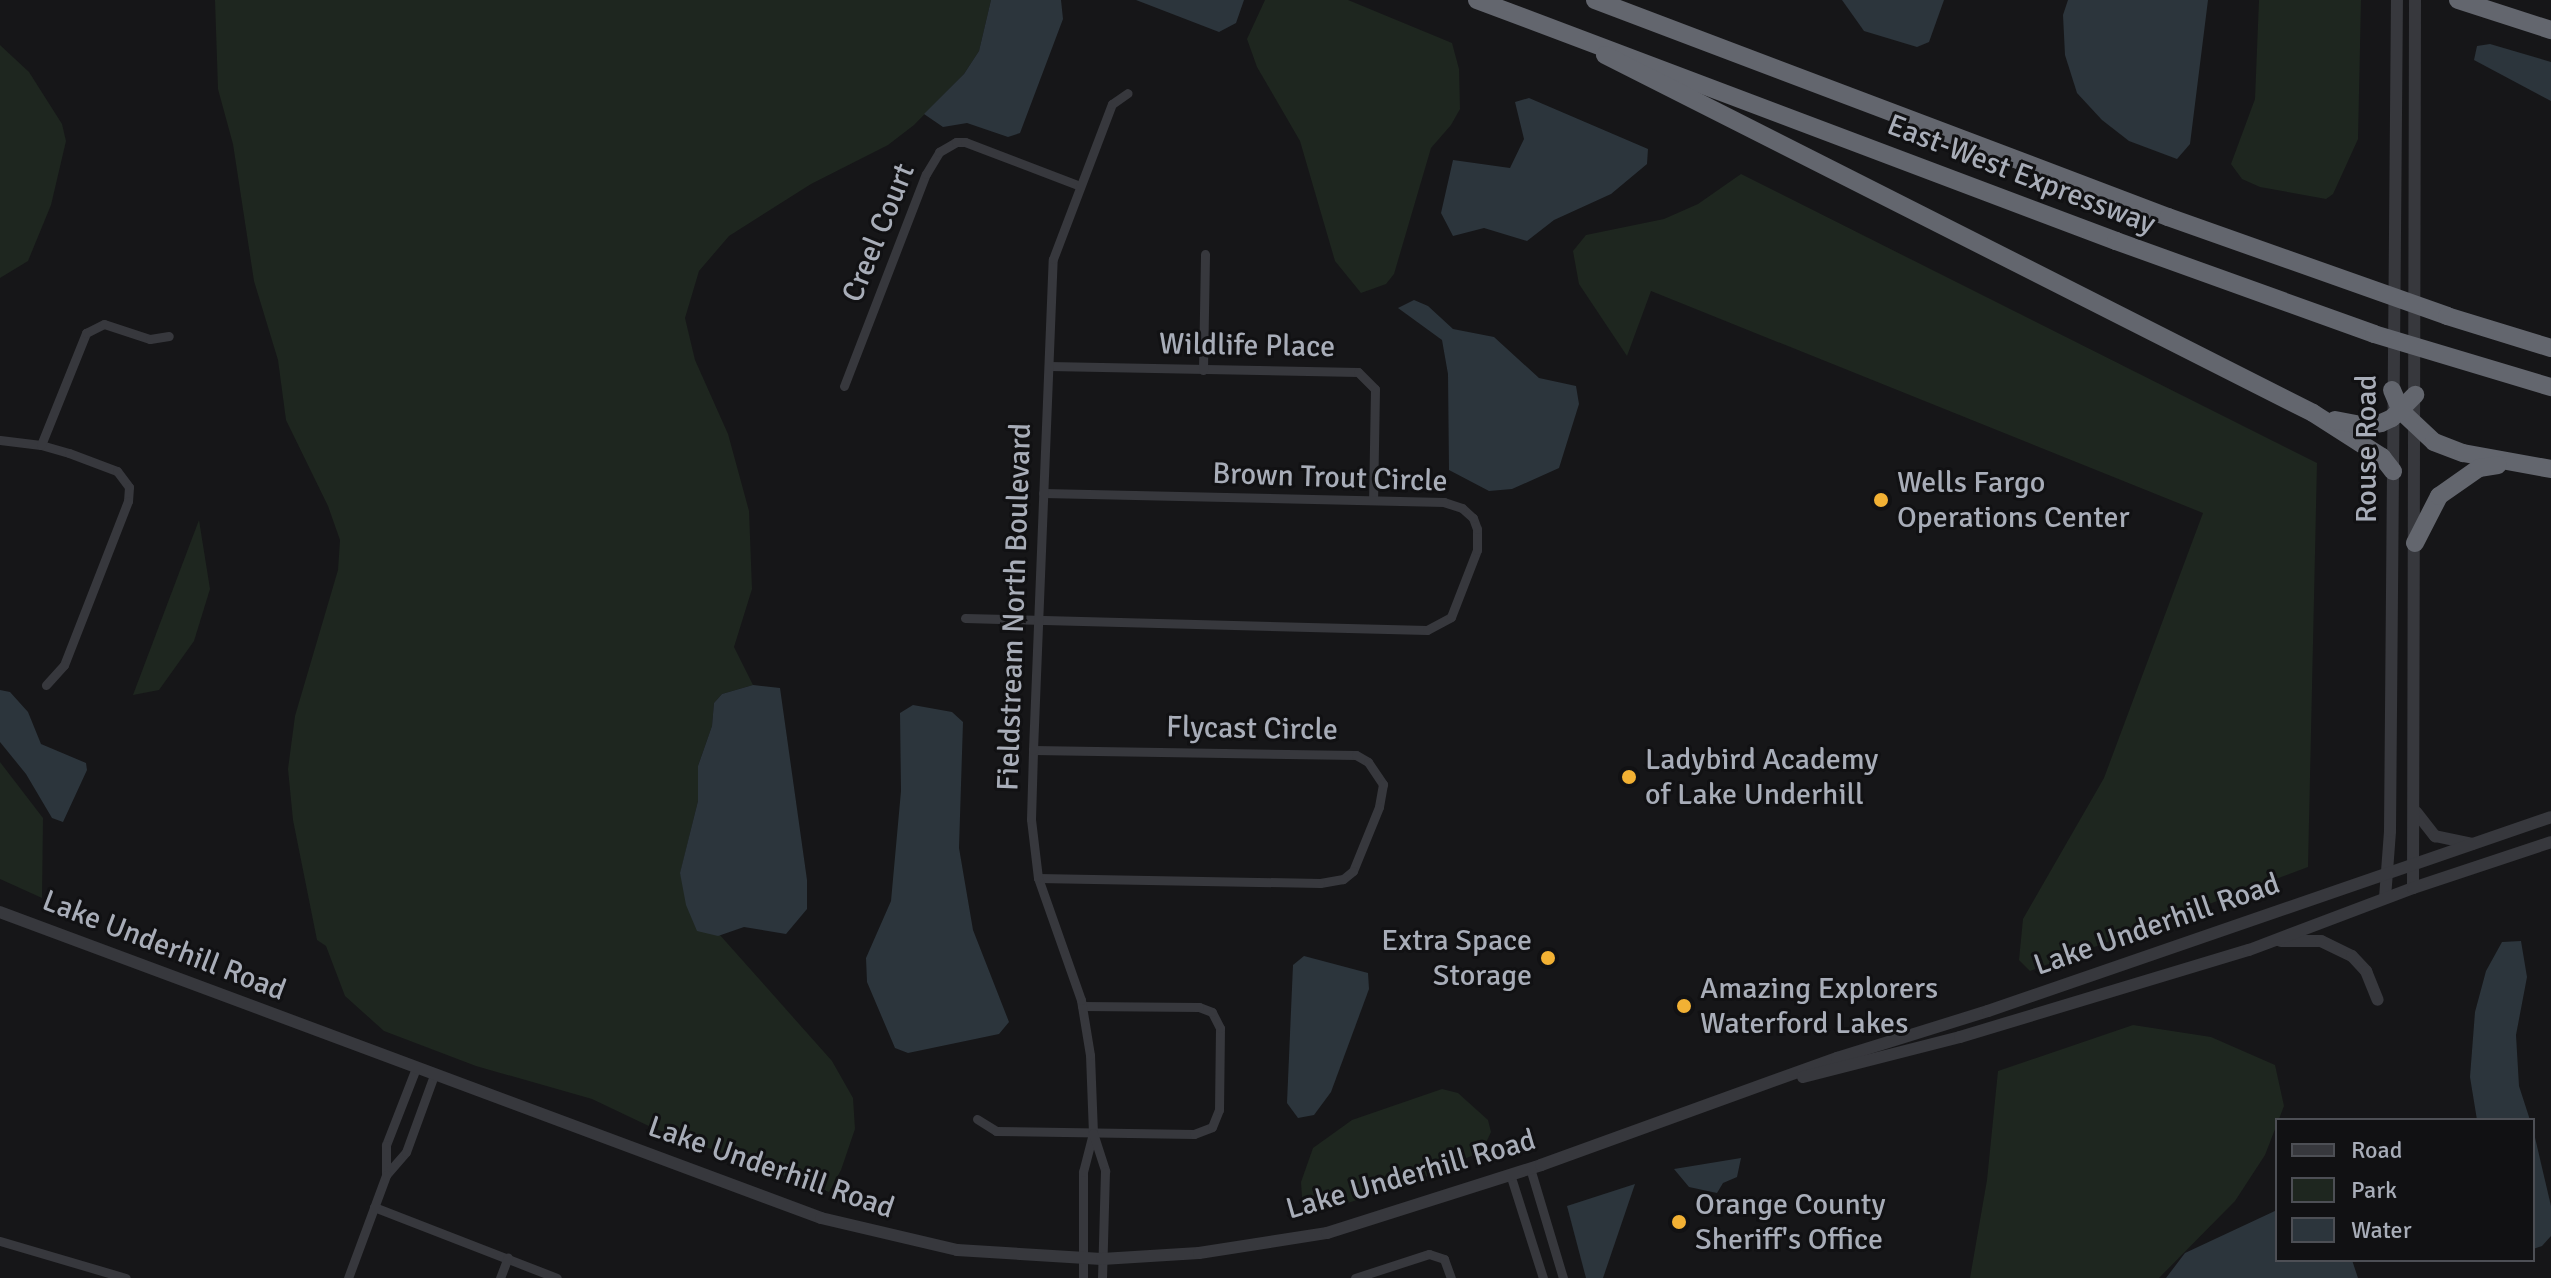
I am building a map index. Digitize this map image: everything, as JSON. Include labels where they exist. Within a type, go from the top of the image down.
[{"type":"highway","name":"East-West Expressway","points":[[1477,0],[2116,241],[2374,334],[2551,387]]},
{"type":"highway","name":"East-West Expressway","points":[[1595,0],[2168,217],[2447,316],[2551,348]]},
{"type":"highway","points":[[2458,0],[2551,30]]},
{"type":"highway","points":[[1586,42],[1623,67],[2313,413],[2382,457],[2393,471]]},
{"type":"highway","points":[[2447,316],[2551,338]]},
{"type":"highway","points":[[2392,390],[2396,415],[2434,442],[2463,453],[2551,469]]},
{"type":"highway","points":[[2313,413],[2366,426],[2396,415],[2415,395]]},
{"type":"highway","points":[[2415,543],[2439,496],[2457,480],[2479,468],[2511,464]]},
{"type":"street","name":"Rouse Road","points":[[2392,390],[2397,0]]},
{"type":"street","name":"Rouse Road","points":[[2413,888],[2416,812],[2415,0]]},
{"type":"street","name":"Fieldstream North Boulevard","points":[[1102,1278],[1105,1171],[1093,1133],[1090,1055],[1082,1006],[1038,878],[1031,819],[1053,259],[1112,104],[1128,93]]},
{"type":"street","name":"Creel Court","points":[[844,386],[926,174],[939,152],[956,142],[965,142],[1080,186]]},
{"type":"street","points":[[1203,370],[1205,254]]},
{"type":"street","points":[[41,445],[86,333],[104,324],[148,338],[169,336]]},
{"type":"street","name":"Wildlife Place","points":[[1049,366],[1358,372],[1370,380],[1375,389],[1373,500]]},
{"type":"street","name":"Rouse Road","points":[[2385,898],[2396,415]]},
{"type":"street","points":[[0,440],[41,445],[117,471],[127,480],[130,493],[64,665],[46,685]]},
{"type":"street","name":"Brown Trout Circle","points":[[1038,621],[1427,630],[1451,617],[1477,550],[1477,529],[1462,508],[1444,502],[1043,493]]},
{"type":"street","points":[[965,618],[1038,621]]},
{"type":"street","name":"Flycast Circle","points":[[1033,750],[1356,755],[1368,762],[1383,784],[1379,807],[1353,871],[1343,879],[1320,883],[1038,878]]},
{"type":"street","points":[[2416,812],[2435,836],[2475,845]]},
{"type":"street","name":"Lake Underhill Road","points":[[0,912],[842,1224],[957,1250],[1102,1259],[1199,1253],[1327,1233],[1530,1168],[1780,1081],[1837,1058],[2002,1006],[2551,817]]},
{"type":"street","name":"Lake Underhill Road","points":[[1780,1081],[1822,1074],[1960,1037],[2270,942],[2413,888],[2551,842]]},
{"type":"street","points":[[2270,942],[2309,940],[2337,947],[2366,971],[2378,1000]]},
{"type":"street","points":[[977,1119],[996,1131],[1194,1134],[1209,1130],[1219,1113],[1220,1028],[1212,1012],[1199,1007],[1082,1006]]},
{"type":"street","points":[[386,1175],[386,1145],[416,1068]]},
{"type":"street","points":[[348,1278],[386,1175],[406,1152],[434,1075]]},
{"type":"street","name":"Fieldstream North Boulevard","points":[[1083,1278],[1083,1172],[1093,1133]]},
{"type":"street","points":[[1530,1168],[1563,1278]]},
{"type":"street","points":[[1510,1174],[1543,1278]]},
{"type":"street","points":[[374,1207],[557,1278]]},
{"type":"street","points":[[0,1241],[126,1278]]},
{"type":"street","points":[[1355,1278],[1429,1254],[1444,1259],[1451,1278]]},
{"type":"street","points":[[500,1278],[508,1257]]},
{"type":"green space","points":[[215,0],[991,0],[979,51],[964,74],[914,125],[888,145],[811,184],[729,236],[699,271],[685,318],[695,360],[728,434],[749,511],[752,589],[734,647],[753,685],[722,694],[714,703],[712,726],[698,766],[698,801],[680,874],[719,934],[832,1061],[853,1098],[855,1129],[841,1170],[829,1192],[653,1128],[592,1099],[476,1066],[384,1031],[345,996],[326,946],[317,940],[293,820],[288,769],[295,716],[338,570],[340,540],[328,506],[286,420],[278,360],[254,281],[233,144],[218,89]]},
{"type":"green space","points":[[1265,0],[1348,0],[1452,43],[1459,69],[1460,109],[1431,148],[1394,274],[1386,284],[1361,293],[1335,261],[1300,141],[1257,67],[1247,39]]},
{"type":"green space","points":[[2259,0],[2361,0],[2358,139],[2333,194],[2326,199],[2260,187],[2242,179],[2231,164],[2255,99]]},
{"type":"green space","points":[[0,45],[29,72],[62,124],[66,141],[51,205],[28,261],[0,278]]},
{"type":"green space","points":[[1741,174],[2317,463],[2308,867],[2030,971],[2019,960],[2023,919],[2104,778],[2203,513],[1651,291],[1627,356],[1579,284],[1573,251],[1586,235],[1664,219],[1698,204]]},
{"type":"green space","points":[[199,520],[210,589],[194,641],[159,690],[133,695]]},
{"type":"green space","points":[[0,762],[43,818],[42,898],[0,879]]},
{"type":"green space","points":[[2133,1025],[2211,1037],[2275,1065],[2284,1106],[2279,1118],[2275,1118],[2275,1129],[2265,1155],[2235,1201],[2159,1278],[1970,1278],[1987,1180],[1998,1071]]},
{"type":"green space","points":[[1442,1089],[1458,1093],[1488,1120],[1491,1132],[1482,1151],[1421,1179],[1311,1215],[1303,1212],[1301,1182],[1313,1148],[1352,1120]]},
{"type":"water","points":[[991,0],[1061,0],[1063,19],[1020,133],[1008,137],[967,123],[943,127],[924,114],[964,74],[979,51]]},
{"type":"water","points":[[1136,0],[1244,0],[1236,23],[1219,32]]},
{"type":"water","points":[[1842,0],[1944,0],[1929,42],[1917,47],[1864,31]]},
{"type":"water","points":[[2068,0],[2208,0],[2190,144],[2177,159],[2129,141],[2102,120],[2077,93],[2065,55],[2063,15]]},
{"type":"water","points":[[2490,44],[2551,62],[2551,101],[2474,60],[2477,46]]},
{"type":"water","points":[[1529,98],[1648,149],[1647,164],[1611,194],[1554,220],[1527,241],[1484,228],[1453,236],[1441,213],[1453,160],[1510,168],[1524,139],[1515,102]]},
{"type":"water","points":[[1414,300],[1428,306],[1453,329],[1494,337],[1539,378],[1576,386],[1579,404],[1559,468],[1512,489],[1489,491],[1449,470],[1448,374],[1442,340],[1398,308]]},
{"type":"water","points":[[753,685],[780,688],[807,880],[807,909],[786,934],[744,927],[718,936],[697,931],[686,905],[680,873],[698,801],[698,766],[712,726],[714,703],[722,694]]},
{"type":"water","points":[[0,690],[10,692],[28,712],[41,744],[86,763],[87,770],[63,822],[52,818],[26,774],[0,742]]},
{"type":"water","points":[[913,705],[952,712],[963,722],[959,848],[973,930],[1009,1022],[999,1034],[908,1053],[895,1048],[867,982],[866,958],[891,901],[901,791],[900,713]]},
{"type":"water","points":[[2521,941],[2527,977],[2516,1035],[2519,1086],[2529,1118],[2477,1118],[2470,1077],[2475,1012],[2486,971],[2502,942]]},
{"type":"water","points":[[1304,956],[1368,973],[1369,989],[1331,1092],[1314,1115],[1298,1118],[1287,1103],[1293,965]]},
{"type":"water","points":[[2535,1138],[2551,1206],[2551,1236],[2542,1246],[2535,1248]]},
{"type":"water","points":[[1741,1158],[1737,1177],[1723,1183],[1717,1193],[1689,1187],[1674,1169]]},
{"type":"water","points":[[1635,1184],[1603,1278],[1586,1278],[1567,1206]]},
{"type":"water","points":[[2275,1211],[2275,1262],[2353,1262],[2358,1278],[2166,1278],[2185,1253]]},
{"type":"place","name":"Wells Fargo Operations Center","points":[[1881,500]]},
{"type":"place","name":"Ladybird Academy of Lake Underhill","points":[[1629,777]]},
{"type":"place","name":"Extra Space Storage","points":[[1548,958]]},
{"type":"place","name":"Amazing Explorers Waterford Lakes","points":[[1684,1006]]},
{"type":"place","name":"Orange County Sheriff's Office","points":[[1679,1222]]}]
